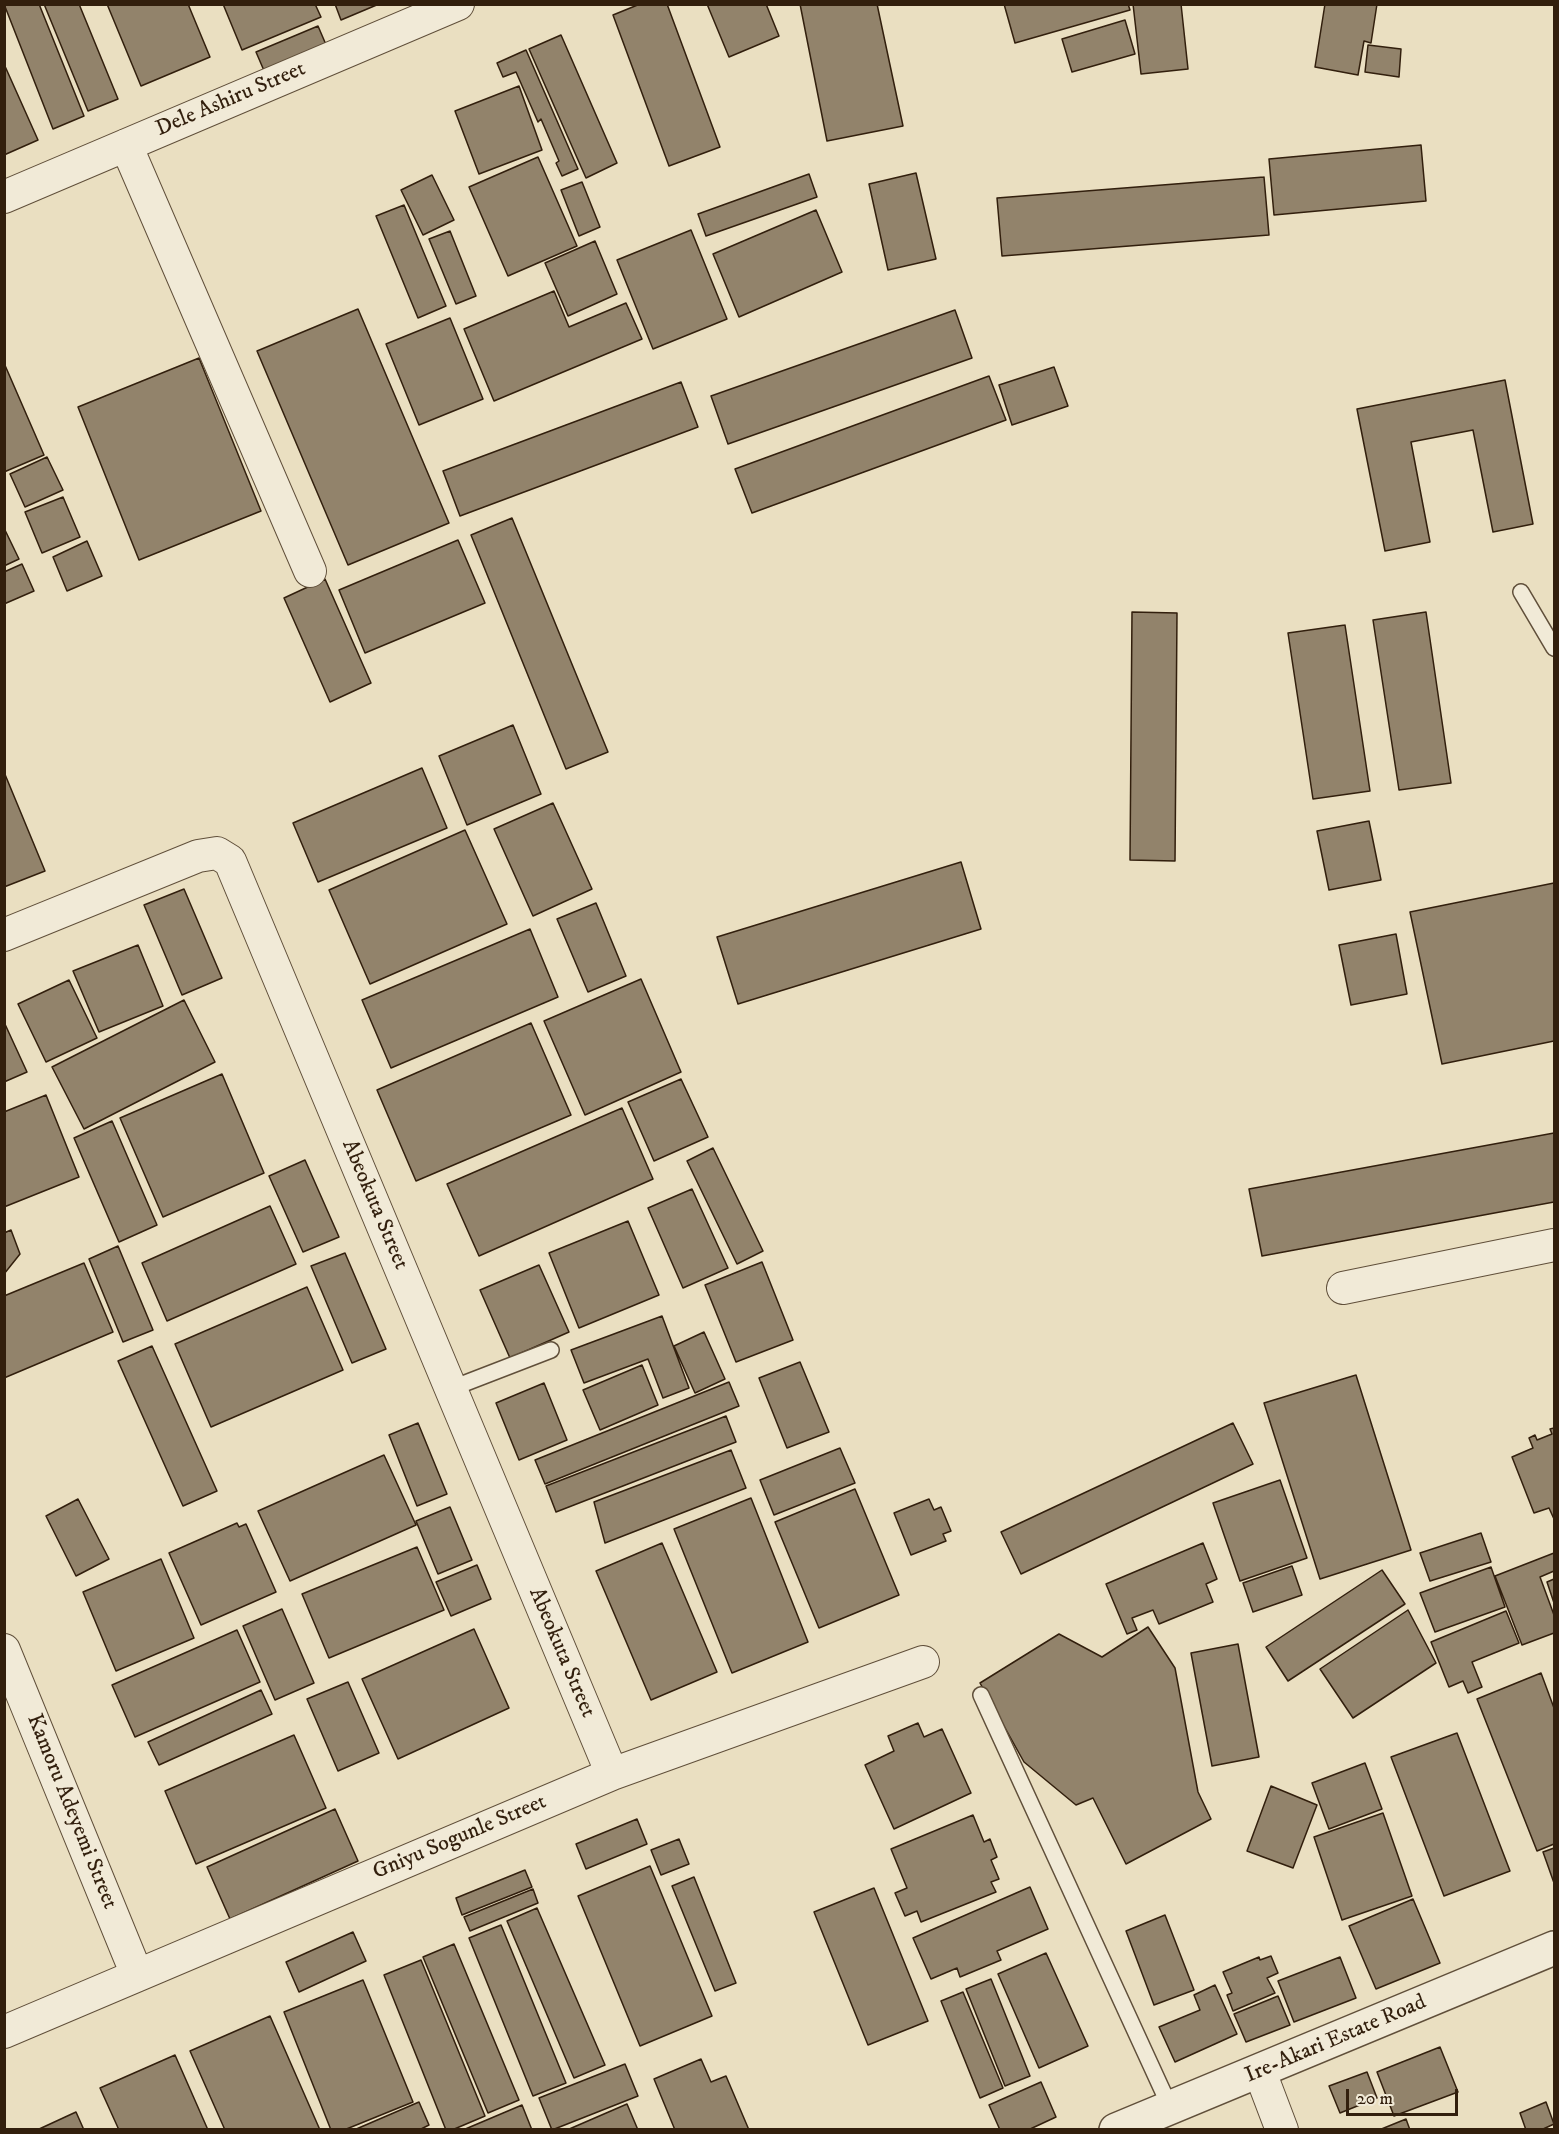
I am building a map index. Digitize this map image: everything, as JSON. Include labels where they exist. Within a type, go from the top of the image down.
[{"type":"street","name":"Dele Ashiru Street","points":[[4,196],[458,4]]},
{"type":"street","points":[[126,145],[310,571]]},
{"type":"street","name":"Abeokuta Street","points":[[4,935],[190,858],[208,853],[224,856],[234,868],[612,1774]]},
{"type":"street","points":[[1343,1288],[1554,1245]]},
{"type":"street","name":"Kamoru Adeyemi Street","points":[[4,1650],[136,1975]]},
{"type":"street","name":"Gniyu Sogunle Street","points":[[4,2032],[612,1774],[923,1662]]},
{"type":"street","name":"Ire-Akari Estate Road","points":[[1116,2130],[1554,1948]]},
{"type":"street","points":[[1260,2072],[1282,2130]]},
{"type":"lane","points":[[1521,592],[1554,648]]},
{"type":"lane","points":[[450,1389],[551,1350]]},
{"type":"lane","points":[[981,1695],[1170,2107]]},
{"type":"building","points":[[4,4],[39,4],[84,116],[53,129]]},
{"type":"building","points":[[44,4],[79,4],[118,99],[88,111]]},
{"type":"building","points":[[107,4],[188,4],[210,57],[141,86]]},
{"type":"building","points":[[223,4],[315,4],[321,17],[242,50]]},
{"type":"building","points":[[335,4],[379,4],[341,20]]},
{"type":"building","points":[[640,4],[667,4],[720,147],[669,166],[613,15]]},
{"type":"building","points":[[707,4],[766,4],[779,36],[729,57]]},
{"type":"building","points":[[800,4],[877,4],[903,126],[827,141]]},
{"type":"building","points":[[1004,4],[1128,4],[1130,10],[1015,43]]},
{"type":"building","points":[[1133,4],[1181,4],[1188,69],[1141,74]]},
{"type":"building","points":[[1325,4],[1377,4],[1371,43],[1364,41],[1358,75],[1315,67]]},
{"type":"building","points":[[1125,20],[1135,54],[1072,72],[1062,39]]},
{"type":"building","points":[[318,26],[330,54],[268,80],[256,52]]},
{"type":"building","points":[[561,35],[617,163],[586,178],[529,49]]},
{"type":"building","points":[[1368,45],[1401,49],[1399,77],[1365,72]]},
{"type":"building","points":[[526,50],[578,169],[562,176],[556,163],[559,161],[541,119],[538,122],[516,72],[503,77],[497,63]]},
{"type":"building","points":[[4,64],[38,140],[4,155]]},
{"type":"building","points":[[519,86],[542,150],[479,174],[455,111]]},
{"type":"building","points":[[1421,145],[1426,201],[1274,215],[1269,159]]},
{"type":"building","points":[[538,157],[577,246],[508,276],[469,187]]},
{"type":"building","points":[[916,173],[936,259],[888,270],[869,184]]},
{"type":"building","points":[[809,174],[817,197],[706,236],[698,214]]},
{"type":"building","points":[[432,175],[454,220],[423,235],[401,190]]},
{"type":"building","points":[[1264,177],[1269,235],[1002,256],[997,198]]},
{"type":"building","points":[[582,182],[600,227],[579,236],[561,190]]},
{"type":"building","points":[[404,205],[446,306],[418,318],[376,216]]},
{"type":"building","points":[[816,210],[842,272],[739,317],[713,254]]},
{"type":"building","points":[[691,230],[727,319],[653,349],[617,260]]},
{"type":"building","points":[[450,231],[476,296],[456,304],[429,239]]},
{"type":"building","points":[[595,241],[617,294],[568,316],[545,263]]},
{"type":"building","points":[[554,291],[569,327],[626,303],[642,339],[494,401],[464,329]]},
{"type":"building","points":[[358,309],[449,523],[348,565],[257,351]]},
{"type":"building","points":[[955,310],[972,358],[728,444],[711,396]]},
{"type":"building","points":[[450,318],[483,399],[419,425],[386,344]]},
{"type":"building","points":[[199,358],[261,511],[139,560],[78,407]]},
{"type":"building","points":[[4,363],[44,455],[4,472]]},
{"type":"building","points":[[1054,367],[1068,406],[1012,425],[999,385]]},
{"type":"building","points":[[989,376],[1006,420],[752,513],[735,469]]},
{"type":"building","points":[[1505,380],[1533,524],[1493,532],[1473,430],[1411,442],[1430,542],[1385,551],[1357,409]]},
{"type":"building","points":[[681,382],[698,427],[460,516],[443,471]]},
{"type":"building","points":[[47,457],[63,490],[25,507],[10,474]]},
{"type":"building","points":[[63,497],[80,537],[42,553],[25,512]]},
{"type":"building","points":[[512,518],[608,752],[566,769],[471,535]]},
{"type":"building","points":[[4,528],[19,559],[4,566]]},
{"type":"building","points":[[458,540],[485,603],[365,653],[339,590]]},
{"type":"building","points":[[87,541],[102,576],[67,591],[53,557]]},
{"type":"building","points":[[22,564],[34,591],[4,604],[4,572]]},
{"type":"building","points":[[325,579],[371,683],[330,702],[284,598]]},
{"type":"building","points":[[1132,612],[1177,613],[1175,861],[1130,860]]},
{"type":"building","points":[[1426,612],[1451,783],[1399,790],[1373,620]]},
{"type":"building","points":[[1345,625],[1370,791],[1313,799],[1288,633]]},
{"type":"building","points":[[513,725],[541,794],[467,825],[439,756]]},
{"type":"building","points":[[422,768],[447,828],[318,882],[293,823]]},
{"type":"building","points":[[4,772],[45,871],[4,887]]},
{"type":"building","points":[[553,803],[592,889],[533,916],[494,829]]},
{"type":"building","points":[[1369,821],[1381,880],[1329,890],[1317,831]]},
{"type":"building","points":[[465,830],[507,924],[370,984],[329,890]]},
{"type":"building","points":[[961,862],[981,929],[738,1004],[717,937]]},
{"type":"building","points":[[1554,883],[1554,1041],[1442,1064],[1410,912]]},
{"type":"building","points":[[184,889],[222,978],[182,995],[144,905]]},
{"type":"building","points":[[596,903],[626,976],[588,992],[557,919]]},
{"type":"building","points":[[530,929],[558,997],[391,1068],[362,1000]]},
{"type":"building","points":[[1396,934],[1407,994],[1351,1005],[1339,945]]},
{"type":"building","points":[[138,945],[163,1006],[99,1032],[73,971]]},
{"type":"building","points":[[641,979],[681,1072],[585,1115],[544,1021]]},
{"type":"building","points":[[69,980],[97,1038],[46,1062],[18,1004]]},
{"type":"building","points":[[184,1000],[215,1062],[84,1129],[52,1067]]},
{"type":"building","points":[[4,1022],[27,1072],[4,1082]]},
{"type":"building","points":[[531,1023],[571,1115],[416,1181],[377,1090]]},
{"type":"building","points":[[222,1074],[264,1173],[163,1217],[120,1118]]},
{"type":"building","points":[[681,1079],[708,1137],[654,1161],[628,1102]]},
{"type":"building","points":[[46,1095],[79,1177],[4,1207],[4,1112]]},
{"type":"building","points":[[622,1108],[653,1179],[479,1256],[447,1184]]},
{"type":"building","points":[[112,1121],[157,1225],[119,1242],[74,1138]]},
{"type":"building","points":[[1554,1133],[1554,1202],[1262,1256],[1249,1189]]},
{"type":"building","points":[[713,1148],[763,1251],[737,1264],[687,1161]]},
{"type":"building","points":[[305,1160],[339,1237],[303,1252],[269,1176]]},
{"type":"building","points":[[692,1189],[728,1268],[683,1288],[648,1208]]},
{"type":"building","points":[[270,1206],[296,1264],[167,1321],[142,1263]]},
{"type":"building","points":[[628,1221],[659,1295],[579,1328],[549,1253]]},
{"type":"building","points":[[11,1230],[20,1254],[4,1274],[4,1233]]},
{"type":"building","points":[[118,1246],[153,1330],[123,1342],[89,1259]]},
{"type":"building","points":[[345,1253],[386,1349],[352,1363],[311,1266]]},
{"type":"building","points":[[762,1262],[793,1340],[736,1362],[705,1285]]},
{"type":"building","points":[[84,1263],[113,1332],[4,1378],[4,1296]]},
{"type":"building","points":[[539,1265],[569,1332],[510,1358],[480,1290]]},
{"type":"building","points":[[307,1287],[343,1370],[211,1427],[175,1344]]},
{"type":"building","points":[[662,1316],[689,1388],[663,1398],[648,1359],[584,1383],[571,1350]]},
{"type":"building","points":[[704,1332],[725,1379],[695,1393],[674,1346]]},
{"type":"building","points":[[152,1346],[217,1491],[183,1506],[118,1361]]},
{"type":"building","points":[[800,1362],[829,1432],[787,1448],[759,1378]]},
{"type":"building","points":[[642,1365],[658,1405],[600,1430],[583,1390]]},
{"type":"building","points":[[1356,1375],[1411,1550],[1320,1579],[1264,1403]]},
{"type":"building","points":[[729,1382],[739,1406],[545,1484],[535,1460]]},
{"type":"building","points":[[544,1383],[567,1440],[519,1460],[496,1403]]},
{"type":"building","points":[[726,1416],[736,1442],[556,1512],[546,1486]]},
{"type":"building","points":[[418,1423],[447,1494],[417,1506],[389,1435]]},
{"type":"building","points":[[1233,1423],[1253,1464],[1021,1574],[1001,1532]]},
{"type":"building","points":[[1554,1428],[1554,1519],[1549,1508],[1534,1513],[1512,1457],[1533,1448],[1529,1438],[1535,1435],[1537,1440],[1552,1434],[1550,1429]]},
{"type":"building","points":[[840,1448],[855,1483],[774,1515],[760,1480]]},
{"type":"building","points":[[731,1450],[746,1488],[605,1543],[594,1502]]},
{"type":"building","points":[[384,1455],[416,1525],[290,1581],[258,1511]]},
{"type":"building","points":[[1280,1480],[1307,1558],[1240,1581],[1213,1503]]},
{"type":"building","points":[[855,1489],[899,1595],[819,1628],[775,1522]]},
{"type":"building","points":[[751,1498],[808,1642],[732,1673],[674,1529]]},
{"type":"building","points":[[78,1499],[109,1559],[76,1576],[46,1516]]},
{"type":"building","points":[[929,1499],[934,1510],[941,1507],[951,1531],[943,1534],[946,1541],[911,1555],[894,1513]]},
{"type":"building","points":[[450,1507],[472,1560],[438,1574],[416,1521]]},
{"type":"building","points":[[237,1523],[239,1527],[246,1524],[276,1592],[201,1625],[169,1553]]},
{"type":"building","points":[[1481,1533],[1491,1562],[1430,1581],[1420,1553]]},
{"type":"building","points":[[662,1543],[717,1672],[651,1700],[596,1571]]},
{"type":"building","points":[[1203,1543],[1217,1579],[1206,1584],[1213,1602],[1159,1624],[1153,1610],[1132,1618],[1137,1630],[1127,1634],[1106,1584]]},
{"type":"building","points":[[417,1547],[444,1610],[329,1658],[302,1594]]},
{"type":"building","points":[[1554,1553],[1554,1571],[1540,1577],[1554,1615],[1554,1633],[1522,1645],[1495,1576]]},
{"type":"building","points":[[161,1559],[194,1638],[116,1671],[83,1592]]},
{"type":"building","points":[[477,1565],[491,1599],[451,1616],[436,1582]]},
{"type":"building","points":[[1292,1566],[1302,1595],[1253,1612],[1243,1583]]},
{"type":"building","points":[[1491,1567],[1505,1607],[1435,1632],[1420,1593]]},
{"type":"building","points":[[1382,1570],[1405,1604],[1288,1681],[1266,1647]]},
{"type":"building","points":[[1554,1579],[1554,1603],[1547,1582]]},
{"type":"building","points":[[282,1609],[314,1683],[275,1700],[243,1626]]},
{"type":"building","points":[[1408,1610],[1436,1663],[1353,1718],[1320,1669]]},
{"type":"building","points":[[1506,1611],[1519,1643],[1472,1662],[1482,1687],[1468,1693],[1463,1681],[1449,1687],[1431,1642]]},
{"type":"building","points":[[1148,1627],[1175,1668],[1198,1792],[1211,1819],[1126,1864],[1093,1798],[1076,1805],[1024,1762],[980,1683],[1059,1634],[1102,1657]]},
{"type":"building","points":[[474,1629],[509,1708],[398,1759],[362,1679]]},
{"type":"building","points":[[237,1630],[260,1682],[135,1737],[112,1685]]},
{"type":"building","points":[[1238,1644],[1259,1757],[1212,1766],[1191,1653]]},
{"type":"building","points":[[1541,1673],[1554,1708],[1554,1844],[1537,1851],[1477,1699]]},
{"type":"building","points":[[348,1682],[379,1753],[338,1771],[307,1699]]},
{"type":"building","points":[[261,1690],[272,1714],[159,1765],[148,1742]]},
{"type":"building","points":[[918,1723],[924,1737],[942,1729],[971,1793],[894,1829],[865,1765],[894,1751],[888,1736]]},
{"type":"building","points":[[1457,1733],[1510,1871],[1444,1896],[1391,1757]]},
{"type":"building","points":[[294,1735],[326,1808],[196,1864],[165,1791]]},
{"type":"building","points":[[1365,1763],[1382,1809],[1329,1829],[1312,1783]]},
{"type":"building","points":[[1271,1786],[1317,1805],[1293,1868],[1247,1851]]},
{"type":"building","points":[[335,1809],[358,1861],[230,1919],[207,1867]]},
{"type":"building","points":[[1383,1813],[1412,1896],[1342,1920],[1314,1837]]},
{"type":"building","points":[[973,1815],[984,1842],[990,1839],[997,1857],[991,1860],[999,1879],[991,1882],[996,1892],[921,1922],[917,1911],[905,1916],[895,1893],[907,1888],[891,1849]]},
{"type":"building","points":[[637,1819],[647,1844],[586,1869],[576,1844]]},
{"type":"building","points":[[679,1839],[689,1864],[661,1875],[651,1850]]},
{"type":"building","points":[[1554,1848],[1554,1883],[1543,1852]]},
{"type":"building","points":[[650,1866],[712,2016],[640,2046],[578,1896]]},
{"type":"building","points":[[525,1870],[532,1887],[462,1915],[456,1898]]},
{"type":"building","points":[[694,1877],[736,1983],[715,1991],[672,1886]]},
{"type":"building","points":[[1030,1887],[1048,1929],[997,1951],[1001,1960],[960,1977],[957,1968],[931,1979],[913,1938]]},
{"type":"building","points":[[874,1888],[928,2021],[868,2045],[814,1912]]},
{"type":"building","points":[[533,1889],[538,1903],[470,1931],[464,1917]]},
{"type":"building","points":[[1413,1899],[1440,1963],[1376,1989],[1349,1926]]},
{"type":"building","points":[[537,1908],[605,2065],[574,2078],[507,1921]]},
{"type":"building","points":[[1165,1915],[1194,1990],[1154,2005],[1126,1931]]},
{"type":"building","points":[[501,1925],[566,2083],[533,2096],[469,1938]]},
{"type":"building","points":[[353,1932],[366,1961],[299,1992],[286,1962]]},
{"type":"building","points":[[454,1944],[519,2100],[488,2113],[423,1957]]},
{"type":"building","points":[[1046,1953],[1088,2046],[1039,2068],[998,1974]]},
{"type":"building","points":[[1271,1956],[1278,1973],[1267,1978],[1275,1993],[1233,2011],[1227,1995],[1232,1993],[1223,1972],[1259,1957],[1260,1960]]},
{"type":"building","points":[[1340,1957],[1356,1998],[1294,2022],[1278,1981]]},
{"type":"building","points":[[421,1960],[485,2116],[452,2130],[446,2130],[384,1975]]},
{"type":"building","points":[[991,1979],[1030,2076],[1005,2086],[966,1989]]},
{"type":"building","points":[[363,1980],[413,2102],[344,2130],[331,2130],[284,2012]]},
{"type":"building","points":[[1215,1985],[1237,2034],[1175,2062],[1159,2027],[1200,2010],[1194,1995]]},
{"type":"building","points":[[963,1992],[1003,2088],[980,2098],[941,2001]]},
{"type":"building","points":[[1278,1996],[1290,2025],[1246,2042],[1234,2014]]},
{"type":"building","points":[[270,2016],[320,2130],[225,2130],[190,2051]]},
{"type":"building","points":[[1440,2047],[1458,2092],[1394,2116],[1377,2072]]},
{"type":"building","points":[[175,2055],[208,2130],[119,2130],[100,2088]]},
{"type":"building","points":[[701,2059],[711,2082],[726,2076],[749,2130],[675,2130],[654,2079]]},
{"type":"building","points":[[625,2064],[638,2096],[552,2130],[539,2098]]},
{"type":"building","points":[[1367,2072],[1377,2098],[1340,2113],[1329,2086]]},
{"type":"building","points":[[1041,2082],[1056,2117],[1028,2130],[1000,2130],[989,2105]]},
{"type":"building","points":[[419,2102],[429,2125],[419,2130],[354,2130]]},
{"type":"building","points":[[1546,2102],[1554,2124],[1541,2130],[1526,2130],[1520,2113]]},
{"type":"building","points":[[627,2104],[638,2130],[567,2130]]},
{"type":"building","points":[[522,2105],[532,2130],[463,2130]]},
{"type":"building","points":[[76,2112],[84,2130],[37,2130]]},
{"type":"building","points":[[1406,2119],[1410,2130],[1379,2130]]}]
